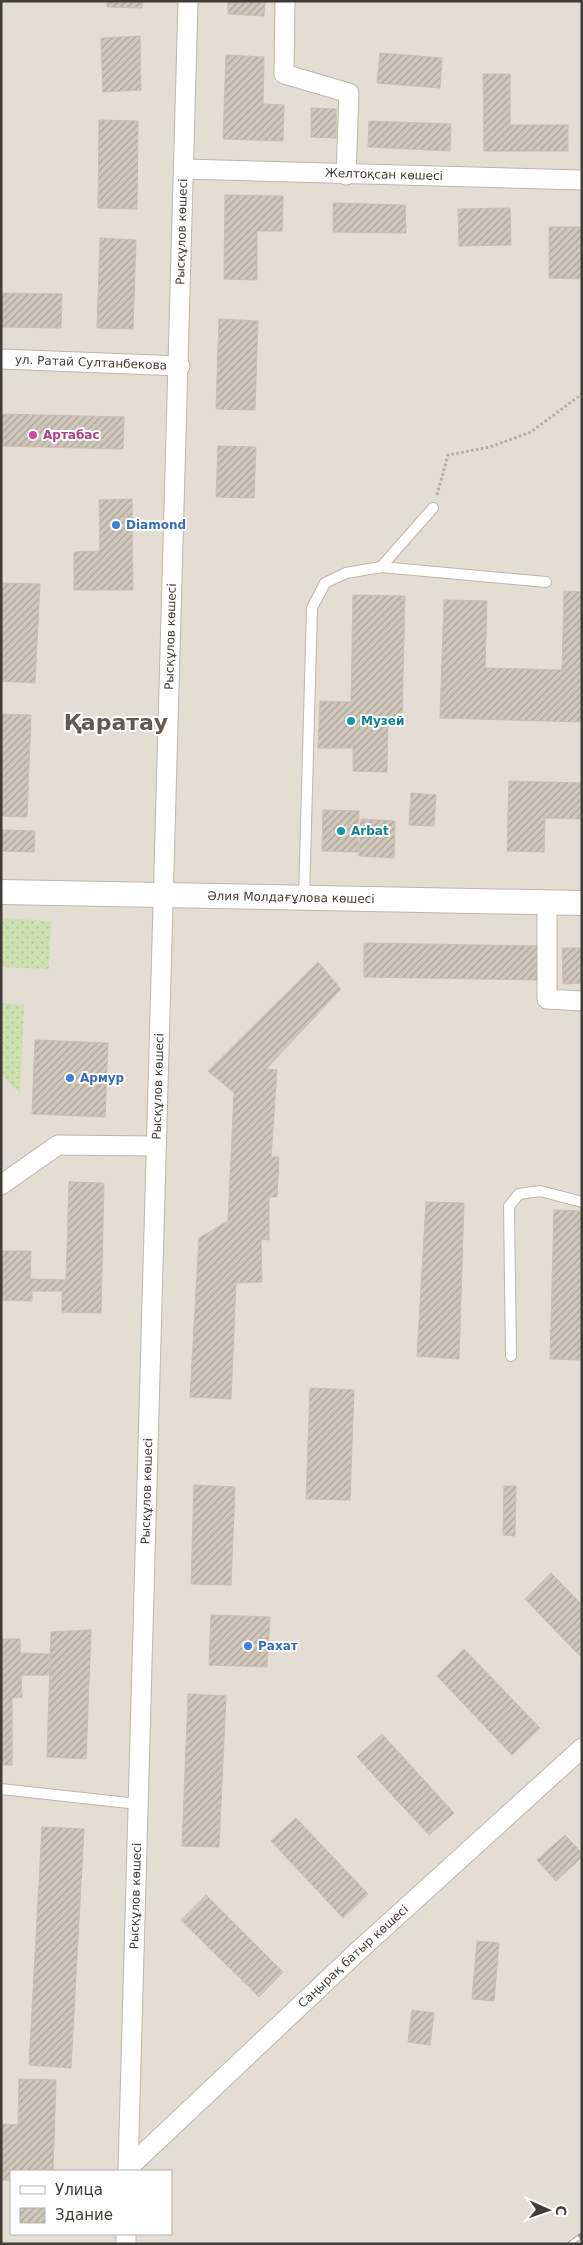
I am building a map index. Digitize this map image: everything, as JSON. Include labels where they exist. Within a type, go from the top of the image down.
[{"type":"street","name":"Рысқұлов көшесі","points":[[128,2170],[156,1146],[180,366],[188,1]]},
{"type":"street","points":[[286,1],[284,74],[348,93],[346,175]]},
{"type":"street","name":"Желтоқсан көшесі","points":[[185,169],[346,175],[582,180]]},
{"type":"street","name":"ул. Ратай Султанбекова","points":[[1,360],[180,366]]},
{"type":"street","name":"Әлия Молдағұлова көшесі","points":[[1,892],[582,903]]},
{"type":"street","points":[[548,902],[547,999],[582,1001]]},
{"type":"street","points":[[1,1185],[58,1145],[156,1146]]},
{"type":"street","name":"Саңырақ батыр көшесі","points":[[128,2170],[362,1947],[582,1748]]},
{"type":"lane","points":[[381,567],[433,508]]},
{"type":"lane","points":[[304,898],[312,608],[325,584],[346,573],[381,567],[546,582]]},
{"type":"lane","points":[[511,1356],[509,1206],[519,1194],[540,1191],[582,1202]]},
{"type":"lane","points":[[1,1789],[138,1804]]},
{"type":"path","points":[[433,508],[448,455],[490,446],[531,432],[582,394]]},
{"type":"shaded area","name":"Қаратау","points":[[1,1],[582,1],[582,2244],[1,2244]]},
{"type":"green space","points":[[1,918],[51,921],[49,969],[1,967]]},
{"type":"green space","points":[[1,1003],[24,1005],[20,1094],[1,1074]]},
{"type":"building","points":[[107,1],[142,1],[142,8],[107,7]]},
{"type":"building","points":[[228,1],[265,1],[264,16],[228,14]]},
{"type":"building","points":[[140,36],[141,90],[103,92],[101,38]]},
{"type":"building","points":[[380,53],[442,58],[440,88],[377,83]]},
{"type":"building","points":[[226,55],[264,57],[263,104],[284,105],[283,141],[223,139]]},
{"type":"building","points":[[483,74],[510,74],[510,125],[568,125],[568,151],[484,151]]},
{"type":"building","points":[[311,108],[336,109],[336,138],[311,137]]},
{"type":"building","points":[[99,120],[138,121],[137,209],[98,208]]},
{"type":"building","points":[[369,121],[451,124],[450,151],[368,147]]},
{"type":"building","points":[[225,195],[283,196],[282,231],[257,231],[257,280],[224,279]]},
{"type":"building","points":[[333,203],[405,205],[406,233],[333,232]]},
{"type":"building","points":[[510,208],[511,245],[459,246],[458,209]]},
{"type":"building","points":[[549,227],[582,227],[582,279],[549,278]]},
{"type":"building","points":[[100,238],[136,240],[133,329],[97,328]]},
{"type":"building","points":[[1,293],[62,294],[61,328],[1,327]]},
{"type":"building","points":[[219,319],[258,321],[255,410],[216,409]]},
{"type":"building","points":[[1,414],[124,417],[123,449],[1,446]]},
{"type":"building","points":[[218,446],[256,447],[254,498],[216,497]]},
{"type":"building","name":"Diamond","points":[[132,499],[133,590],[74,590],[74,552],[100,551],[99,500]]},
{"type":"building","points":[[1,583],[40,584],[35,683],[1,681]]},
{"type":"building","points":[[564,591],[582,592],[582,722],[440,718],[444,600],[487,601],[485,668],[562,670]]},
{"type":"building","points":[[353,595],[405,596],[402,719],[388,718],[387,772],[353,771],[353,748],[318,748],[320,701],[351,702]]},
{"type":"building","points":[[1,714],[31,715],[27,817],[1,816]]},
{"type":"building","points":[[509,781],[582,783],[582,819],[545,818],[544,852],[507,851]]},
{"type":"building","points":[[411,793],[436,795],[434,826],[409,825]]},
{"type":"building","name":"Arbat","points":[[323,810],[359,811],[358,852],[322,851]]},
{"type":"building","points":[[361,819],[395,821],[394,858],[359,856]]},
{"type":"building","points":[[1,830],[35,831],[34,852],[1,851]]},
{"type":"building","points":[[364,943],[539,946],[538,980],[364,977]]},
{"type":"building","points":[[562,948],[582,948],[582,983],[563,984]]},
{"type":"building","points":[[318,962],[341,989],[266,1069],[277,1070],[271,1157],[279,1157],[277,1197],[269,1197],[269,1240],[261,1239],[262,1282],[236,1283],[231,1399],[190,1397],[199,1238],[228,1221],[234,1093],[208,1071]]},
{"type":"building","name":"Армур","points":[[35,1040],[108,1043],[105,1117],[32,1114]]},
{"type":"building","points":[[69,1182],[104,1183],[101,1313],[62,1312],[62,1291],[32,1291],[32,1301],[1,1300],[1,1251],[31,1251],[30,1279],[66,1280]]},
{"type":"building","points":[[426,1202],[464,1203],[459,1359],[417,1356]]},
{"type":"building","points":[[554,1210],[582,1211],[582,1360],[550,1359]]},
{"type":"building","points":[[310,1388],[354,1390],[350,1500],[306,1499]]},
{"type":"building","points":[[194,1485],[235,1487],[231,1585],[191,1584]]},
{"type":"building","points":[[504,1486],[516,1486],[515,1536],[503,1535]]},
{"type":"building","points":[[551,1573],[582,1605],[582,1658],[525,1599]]},
{"type":"building","points":[[211,1615],[270,1617],[267,1667],[209,1665]]},
{"type":"building","points":[[91,1630],[86,1759],[47,1757],[51,1632]]},
{"type":"building","points":[[1,1639],[20,1639],[20,1653],[50,1654],[50,1675],[21,1675],[22,1697],[12,1698],[12,1765],[1,1765]]},
{"type":"building","points":[[464,1649],[540,1728],[512,1755],[437,1676]]},
{"type":"building","points":[[188,1694],[226,1696],[219,1847],[182,1846]]},
{"type":"building","points":[[382,1734],[454,1813],[429,1835],[357,1757]]},
{"type":"building","points":[[296,1818],[368,1894],[343,1918],[271,1841]]},
{"type":"building","points":[[42,1827],[84,1829],[71,2068],[29,2065]]},
{"type":"building","points":[[565,1835],[582,1853],[582,1857],[556,1881],[537,1860]]},
{"type":"building","points":[[206,1895],[283,1972],[259,1997],[181,1920]]},
{"type":"building","points":[[477,1941],[499,1943],[494,2001],[472,1999]]},
{"type":"building","points":[[412,2010],[434,2013],[430,2045],[408,2042]]},
{"type":"building","points":[[19,2079],[56,2080],[53,2170],[10,2170],[10,2180],[1,2180],[1,2124],[18,2125]]},
{"type":"railway","points":[[570,2244],[582,2235]]},
{"type":"place","name":"Артабас","points":[[33,435]]},
{"type":"place","name":"Diamond","points":[[116,525]]},
{"type":"place","name":"Музей","points":[[351,721]]},
{"type":"place","name":"Arbat","points":[[341,831]]},
{"type":"place","name":"Армур","points":[[70,1078]]},
{"type":"place","name":"Рахат","points":[[248,1646]]},
{"type":"district","name":"Қаратау","points":[[116,722]]}]
